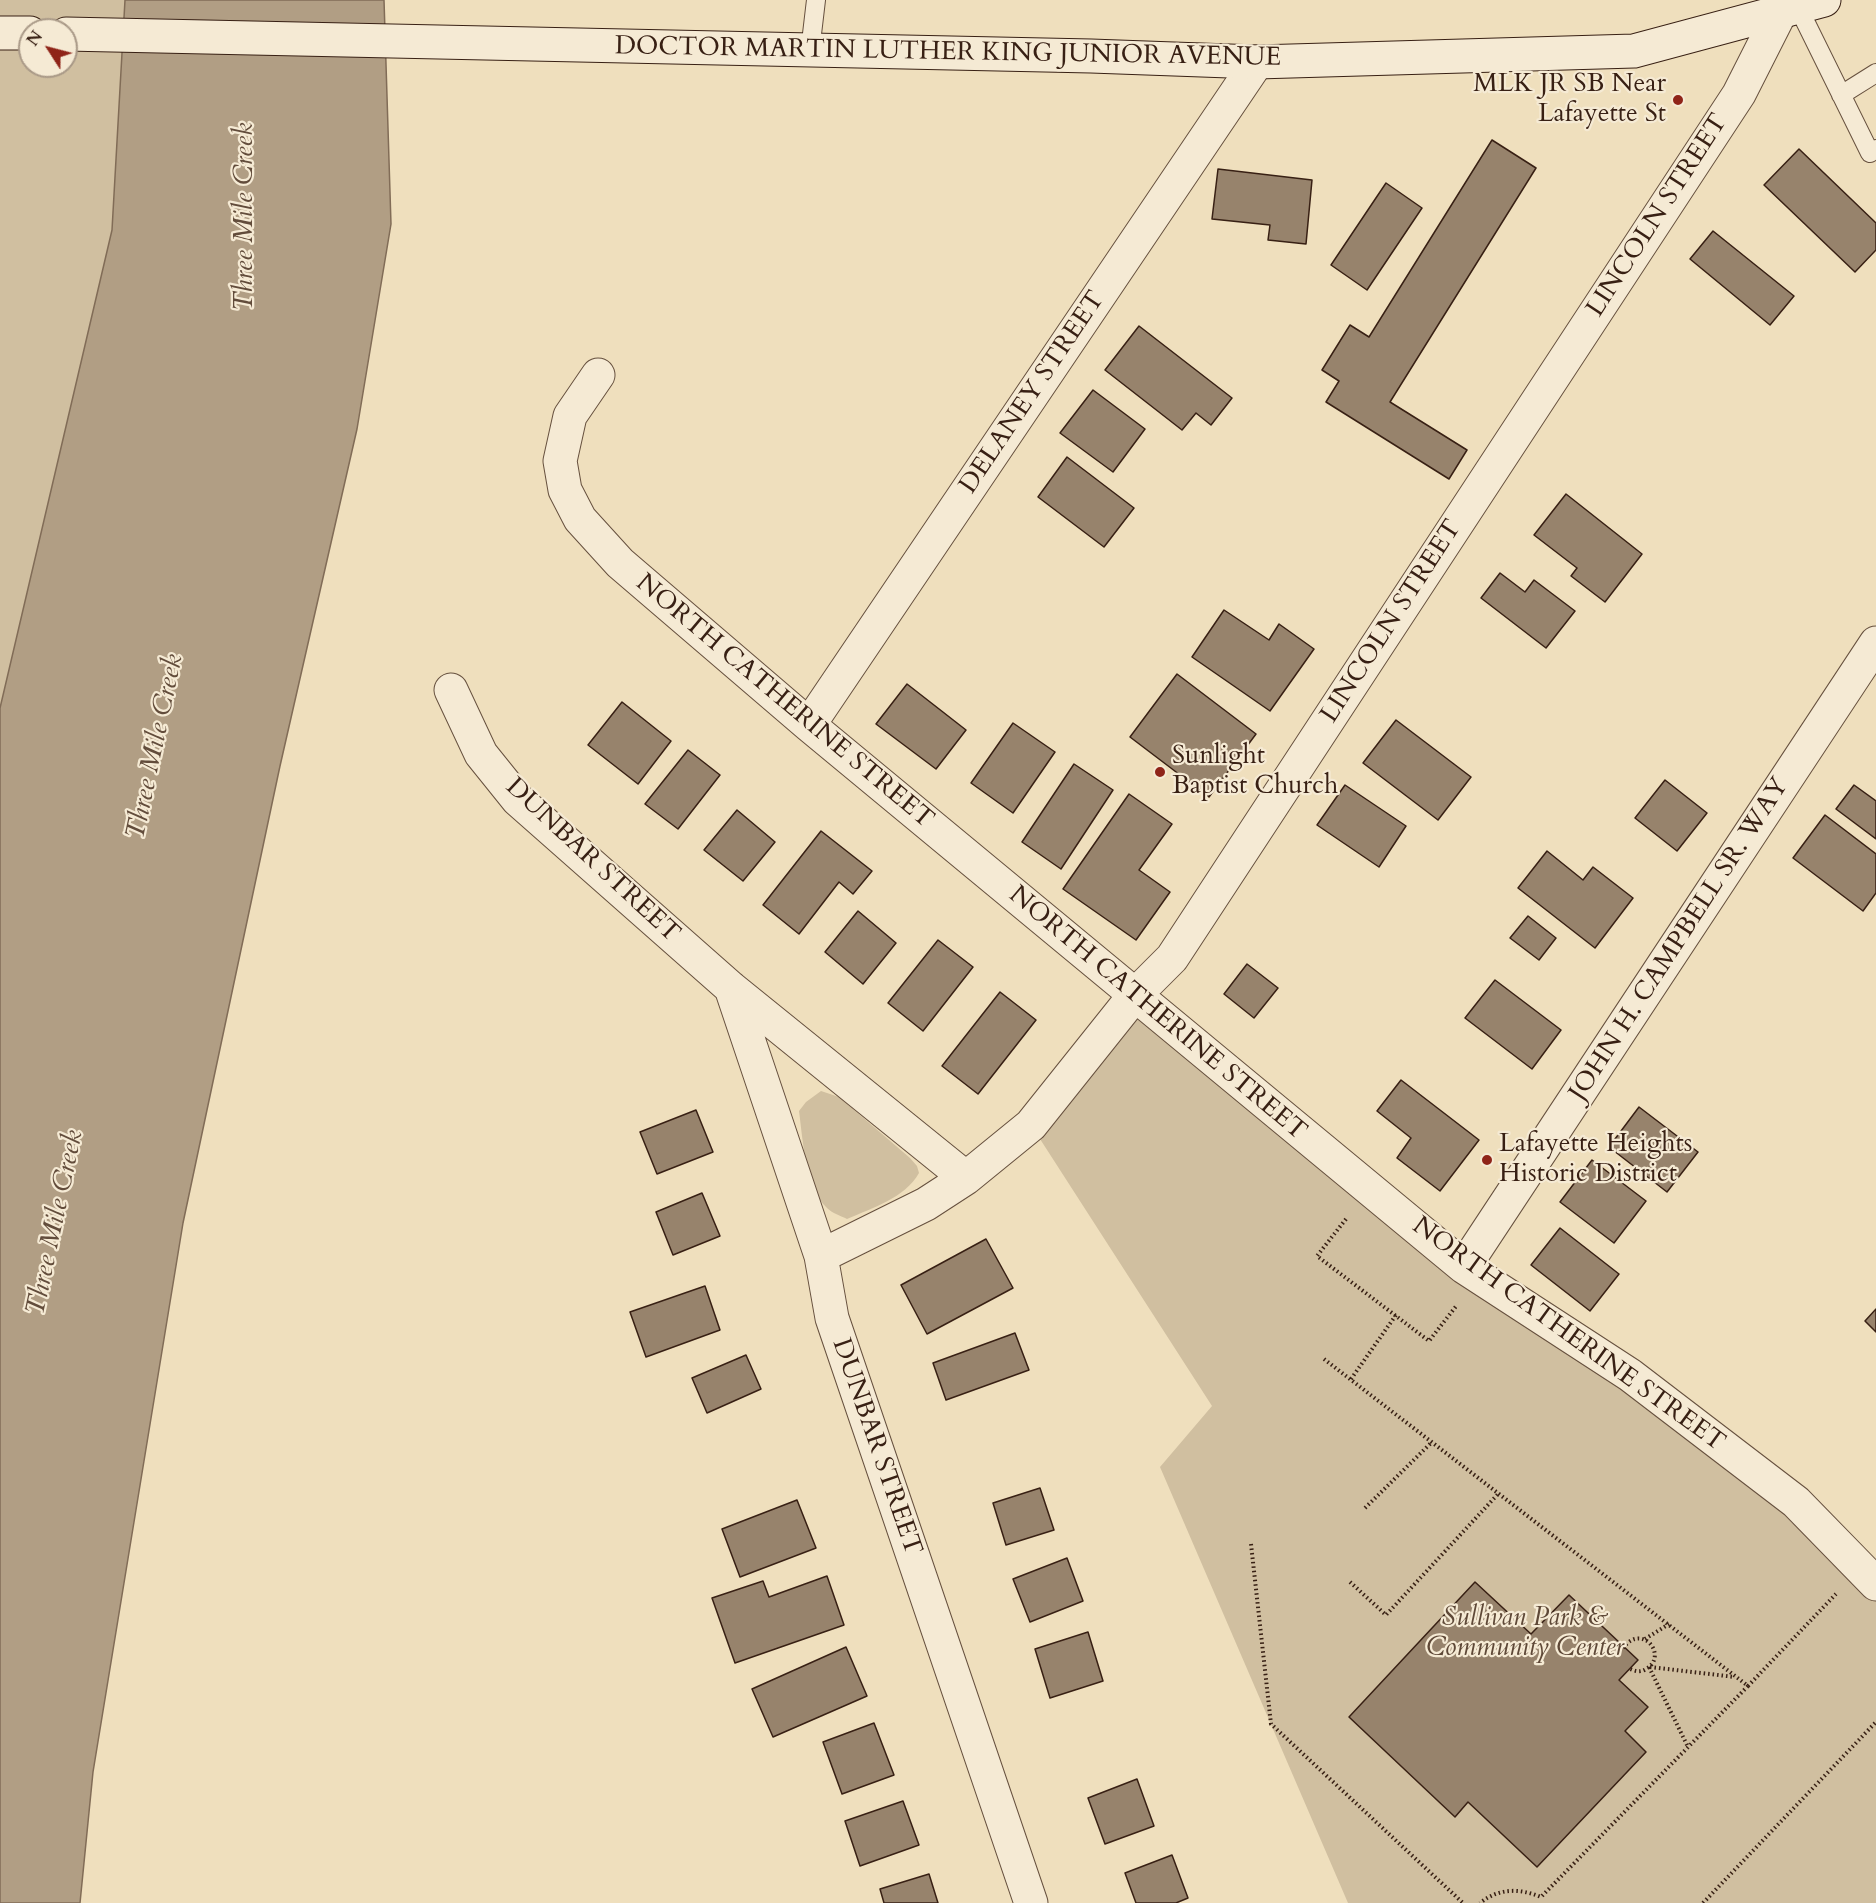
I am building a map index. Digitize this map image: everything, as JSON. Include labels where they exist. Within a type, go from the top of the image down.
[{"type":"street","name":"DOCTOR MARTIN LUTHER KING JUNIOR AVENUE","points":[[78,34],[1257,62],[1634,51],[1801,6]]},
{"type":"street","name":"LINCOLN STREET","points":[[821,1256],[926,1204],[966,1178],[1031,1125],[1134,996],[1172,958],[1738,94],[1801,6]]},
{"type":"street","points":[[0,33],[18,33]]},
{"type":"street","name":"DELANEY STREET","points":[[809,725],[1257,62]]},
{"type":"street","name":"NORTH CATHERINE STREET","points":[[598,375],[570,416],[560,461],[565,490],[580,519],[620,563],[809,725],[1464,1267],[1630,1376],[1787,1495],[1876,1584]]},
{"type":"street","name":"JOHN H. CAMPBELL SR. WAY","points":[[1464,1267],[1876,644]]},
{"type":"street","name":"DUNBAR STREET","points":[[451,690],[481,754],[518,800],[731,988],[966,1178]]},
{"type":"street","name":"DUNBAR STREET","points":[[731,988],[821,1256],[832,1318],[1031,1903]]},
{"type":"lane","points":[[810,51],[816,0]]},
{"type":"lane","points":[[1801,6],[1841,95],[1874,155]]},
{"type":"lane","points":[[1841,95],[1876,73]]},
{"type":"path","points":[[1346,1219],[1317,1256],[1429,1341],[1459,1302]]},
{"type":"path","points":[[1351,1379],[1396,1315]]},
{"type":"path","points":[[1324,1359],[1748,1686]]},
{"type":"path","points":[[1365,1508],[1432,1442]]},
{"type":"path","points":[[1350,1582],[1386,1615],[1499,1493]]},
{"type":"path","points":[[1251,1544],[1270,1724],[1463,1903]]},
{"type":"path","points":[[1480,1903],[1500,1892],[1514,1890],[1541,1897],[1836,1594]]},
{"type":"path","points":[[1623,1648],[1630,1640],[1645,1639],[1669,1624]]},
{"type":"path","points":[[1628,1668],[1639,1671],[1653,1663],[1655,1652],[1653,1646],[1645,1639]]},
{"type":"path","points":[[1649,1667],[1737,1677]]},
{"type":"path","points":[[1649,1667],[1688,1747]]},
{"type":"path","points":[[1703,1903],[1876,1722]]},
{"type":"green space","points":[[0,0],[125,0],[112,230],[0,708]]},
{"type":"green space","name":"Sullivan Park & Community Center","points":[[1134,996],[1876,1584],[1876,1903],[1348,1903],[1160,1467],[1212,1406],[1031,1125]]},
{"type":"green space","points":[[821,1091],[839,1097],[910,1158],[917,1166],[919,1173],[913,1182],[897,1196],[847,1219],[829,1210],[820,1199],[806,1163],[799,1111],[806,1102]]},
{"type":"water","name":"Three Mile Creek","points":[[125,0],[384,0],[391,224],[357,429],[280,766],[183,1223],[93,1772],[80,1903],[0,1903],[0,708],[112,230]]},
{"type":"building","points":[[1492,140],[1536,168],[1390,402],[1467,450],[1449,479],[1326,402],[1339,381],[1322,370],[1350,325],[1369,337]]},
{"type":"building","points":[[1799,149],[1876,223],[1876,250],[1855,272],[1764,185]]},
{"type":"building","points":[[1218,169],[1312,180],[1306,244],[1268,240],[1270,225],[1212,219]]},
{"type":"building","points":[[1386,183],[1422,208],[1367,290],[1331,265]]},
{"type":"building","points":[[1713,231],[1794,296],[1770,325],[1690,259]]},
{"type":"building","points":[[1139,326],[1232,398],[1211,425],[1196,413],[1182,430],[1105,370]]},
{"type":"building","points":[[1093,390],[1145,429],[1113,472],[1060,433]]},
{"type":"building","points":[[1067,457],[1134,508],[1104,547],[1038,497]]},
{"type":"building","points":[[1566,494],[1642,554],[1605,602],[1571,576],[1577,568],[1534,535]]},
{"type":"building","points":[[1500,573],[1525,592],[1534,580],[1575,611],[1546,648],[1481,598]]},
{"type":"building","points":[[1224,610],[1269,640],[1279,624],[1314,649],[1270,711],[1192,657]]},
{"type":"building","points":[[1177,674],[1256,734],[1209,797],[1130,737]]},
{"type":"building","points":[[907,684],[966,730],[936,769],[876,724]]},
{"type":"building","points":[[622,702],[671,741],[638,784],[588,745]]},
{"type":"building","points":[[1396,720],[1471,777],[1438,820],[1363,763]]},
{"type":"building","points":[[1013,723],[1055,752],[1013,813],[971,783]]},
{"type":"building","points":[[688,750],[720,775],[678,829],[645,804]]},
{"type":"building","points":[[1074,764],[1113,790],[1061,869],[1022,842]]},
{"type":"building","points":[[1665,780],[1707,813],[1677,851],[1635,818]]},
{"type":"building","points":[[1345,785],[1406,826],[1379,867],[1317,825]]},
{"type":"building","points":[[1854,785],[1876,801],[1876,839],[1836,809]]},
{"type":"building","points":[[1129,794],[1172,824],[1139,870],[1170,892],[1136,940],[1063,889]]},
{"type":"building","points":[[737,810],[775,842],[743,881],[704,850]]},
{"type":"building","points":[[1825,815],[1876,854],[1876,893],[1863,911],[1793,858]]},
{"type":"building","points":[[821,831],[872,871],[853,894],[839,882],[799,934],[763,905]]},
{"type":"building","points":[[1547,851],[1583,880],[1593,867],[1633,898],[1595,948],[1518,888]]},
{"type":"building","points":[[858,911],[896,943],[863,984],[825,952]]},
{"type":"building","points":[[1528,916],[1556,938],[1539,960],[1510,938]]},
{"type":"building","points":[[938,940],[973,967],[923,1031],[888,1003]]},
{"type":"building","points":[[1247,964],[1278,988],[1254,1018],[1224,994]]},
{"type":"building","points":[[1495,980],[1561,1030],[1532,1069],[1465,1018]]},
{"type":"building","points":[[1000,992],[1036,1020],[978,1094],[942,1066]]},
{"type":"building","points":[[1401,1080],[1479,1140],[1440,1191],[1397,1158],[1411,1138],[1377,1111]]},
{"type":"building","points":[[1639,1107],[1698,1152],[1667,1192],[1609,1147]]},
{"type":"building","points":[[696,1110],[713,1152],[657,1174],[640,1132]]},
{"type":"building","points":[[1592,1160],[1646,1201],[1614,1243],[1560,1202]]},
{"type":"building","points":[[702,1193],[720,1236],[673,1255],[656,1212]]},
{"type":"building","points":[[1560,1228],[1619,1274],[1590,1311],[1531,1265]]},
{"type":"building","points":[[986,1239],[1013,1288],[927,1334],[901,1285]]},
{"type":"building","points":[[705,1286],[720,1330],[646,1357],[630,1312]]},
{"type":"building","points":[[1876,1309],[1876,1332],[1865,1321]]},
{"type":"building","points":[[1015,1333],[1029,1370],[946,1400],[933,1363]]},
{"type":"building","points":[[746,1355],[761,1389],[707,1413],[692,1378]]},
{"type":"building","points":[[1040,1488],[1054,1530],[1006,1545],[993,1503]]},
{"type":"building","points":[[797,1500],[816,1548],[740,1577],[722,1529]]},
{"type":"building","points":[[1067,1558],[1083,1601],[1030,1622],[1013,1579]]},
{"type":"building","points":[[827,1576],[844,1625],[735,1663],[712,1598],[763,1581],[769,1597]]},
{"type":"building","points":[[1475,1582],[1531,1634],[1569,1595],[1638,1660],[1619,1680],[1648,1707],[1625,1731],[1646,1752],[1537,1867],[1468,1802],[1455,1817],[1349,1717]]},
{"type":"building","points":[[1088,1632],[1103,1681],[1050,1698],[1035,1649]]},
{"type":"building","points":[[846,1647],[867,1696],[773,1737],[752,1689]]},
{"type":"building","points":[[874,1723],[894,1775],[842,1794],[823,1742]]},
{"type":"building","points":[[1137,1779],[1154,1826],[1105,1844],[1088,1798]]},
{"type":"building","points":[[903,1801],[919,1845],[860,1866],[845,1821]]},
{"type":"building","points":[[1172,1855],[1188,1898],[1176,1903],[1136,1903],[1125,1873]]},
{"type":"building","points":[[929,1874],[938,1903],[884,1903],[880,1889]]},
{"type":"place","name":"MLK JR SB Near Lafayette St","points":[[1678,100]]},
{"type":"place","name":"Sunlight Baptist Church","points":[[1160,772]]},
{"type":"place","name":"Lafayette Heights Historic District","points":[[1487,1160]]}]
